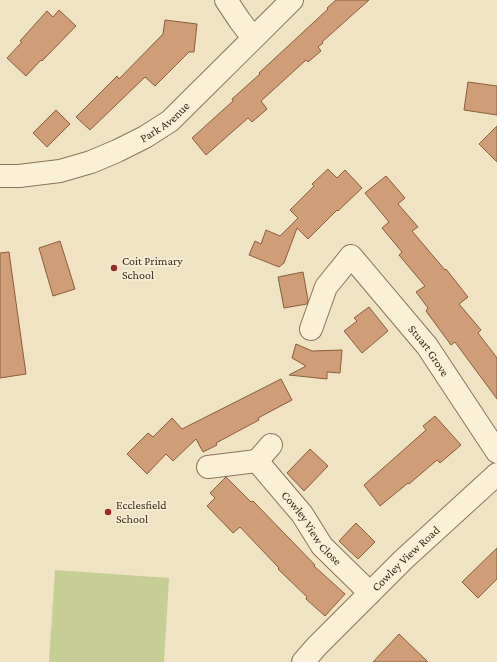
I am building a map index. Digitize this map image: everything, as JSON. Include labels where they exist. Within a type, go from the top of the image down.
[{"type":"street","points":[[226,0],[253,38]]},
{"type":"street","name":"Park Avenue","points":[[0,176],[19,176],[60,171],[104,156],[144,137],[170,121],[292,0]]},
{"type":"street","name":"Stuart Grove","points":[[311,329],[326,287],[351,256],[427,346],[497,452]]},
{"type":"street","points":[[208,467],[257,461],[271,445]]},
{"type":"street","name":"Cowley View Close","points":[[257,461],[302,514],[322,546],[370,593]]},
{"type":"street","name":"Cowley View Road","points":[[302,662],[403,560],[497,474]]},
{"type":"green space","points":[[55,570],[169,578],[164,662],[49,662]]},
{"type":"building","points":[[336,0],[369,0],[322,42],[323,43],[318,47],[321,51],[308,62],[306,60],[261,101],[267,109],[252,122],[248,118],[206,155],[192,138],[233,101],[232,99]]},
{"type":"building","points":[[59,10],[76,26],[26,76],[7,58],[47,11],[53,17]]},
{"type":"building","points":[[165,20],[197,24],[194,52],[189,52],[155,86],[145,77],[90,130],[76,117],[117,76],[119,79],[163,34]]},
{"type":"building","points":[[468,82],[497,86],[497,115],[464,110]]},
{"type":"building","points":[[56,110],[70,124],[47,147],[33,133]]},
{"type":"building","points":[[497,126],[497,162],[479,144]]},
{"type":"building","points":[[328,169],[337,178],[345,170],[362,188],[308,239],[297,228],[284,263],[279,267],[249,255],[255,241],[261,244],[266,230],[280,236],[298,218],[290,210],[314,186],[312,184]]},
{"type":"building","points":[[386,176],[405,198],[398,204],[418,227],[412,231],[445,270],[446,269],[468,297],[459,304],[481,330],[478,333],[497,358],[497,399],[455,342],[451,345],[426,311],[428,308],[416,292],[425,286],[399,255],[402,252],[382,228],[389,222],[365,193]]},
{"type":"building","points":[[60,241],[75,289],[53,296],[39,248]]},
{"type":"building","points":[[9,252],[26,374],[0,378],[0,253]]},
{"type":"building","points":[[303,272],[308,300],[307,304],[284,308],[278,277]]},
{"type":"building","points":[[369,307],[388,331],[362,353],[344,331],[357,321],[354,318]]},
{"type":"building","points":[[296,344],[312,351],[342,350],[340,373],[327,372],[327,379],[289,375],[306,366],[292,358]]},
{"type":"building","points":[[281,379],[292,400],[258,418],[259,420],[216,443],[217,445],[203,452],[196,439],[173,461],[166,454],[147,474],[127,454],[148,433],[153,437],[172,418],[182,429]]},
{"type":"building","points":[[435,416],[461,445],[440,463],[437,460],[380,506],[364,485],[426,430],[423,426]]},
{"type":"building","points":[[310,449],[328,466],[304,491],[287,473]]},
{"type":"building","points":[[226,477],[251,502],[253,501],[315,565],[314,566],[345,594],[325,616],[306,599],[307,597],[278,569],[279,568],[240,527],[233,533],[207,506],[215,498],[210,493]]},
{"type":"building","points":[[356,523],[375,542],[358,559],[339,541]]},
{"type":"building","points":[[497,548],[497,579],[478,598],[462,582]]},
{"type":"building","points":[[399,634],[428,662],[373,662]]},
{"type":"place","name":"Coit Primary School","points":[[114,268]]},
{"type":"place","name":"Ecclesfield School","points":[[108,512]]}]
